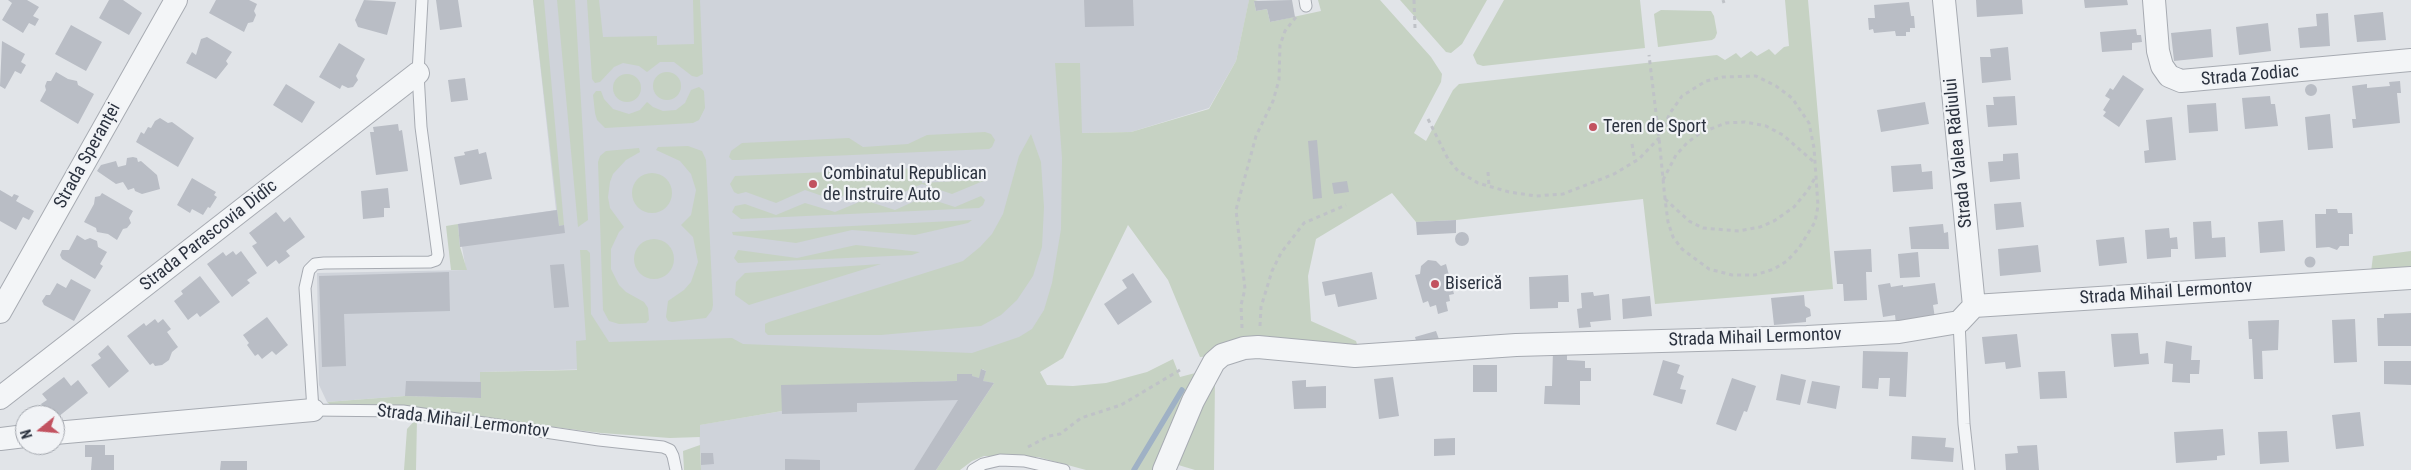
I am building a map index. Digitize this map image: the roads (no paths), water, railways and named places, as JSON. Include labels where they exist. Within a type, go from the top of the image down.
[{"type":"street","name":"Strada Speranței","points":[[0,312],[176,0]]},
{"type":"street","name":"Strada Valea Rădiului","points":[[1944,0],[1967,314]]},
{"type":"street","name":"Strada Zodiac","points":[[2154,0],[2158,51],[2162,66],[2169,76],[2181,81],[2411,60]]},
{"type":"street","name":"Strada Parascovia Didîc","points":[[0,398],[418,73]]},
{"type":"street","name":"Strada Mihail Lermontov","points":[[1164,470],[1193,401],[1214,362],[1222,355],[1251,347],[1355,356],[1516,346],[1853,335],[1899,332],[1967,314],[2411,278]]},
{"type":"street","name":"Strada Mihail Lermontov","points":[[65,433],[313,410]]},
{"type":"street","points":[[0,439],[15,437]]},
{"type":"lane","points":[[313,410],[306,288],[309,270],[315,264],[324,263],[430,262],[436,260],[438,255],[421,127],[418,73],[422,0]]},
{"type":"lane","points":[[1967,314],[1964,424],[1970,470]]},
{"type":"lane","name":"Strada Mihail Lermontov","points":[[313,410],[403,411],[599,440],[663,447],[670,450],[676,470]]},
{"type":"lane","points":[[973,470],[983,464],[1000,460],[1019,460],[1064,470]]},
{"type":"waterway","points":[[1134,470],[1182,390]]},
{"type":"place","name":"Teren de Sport","points":[[1593,127]]},
{"type":"place","name":"Combinatul Republican de Instruire Auto","points":[[813,184]]},
{"type":"place","name":"Biserică","points":[[1435,284]]}]
